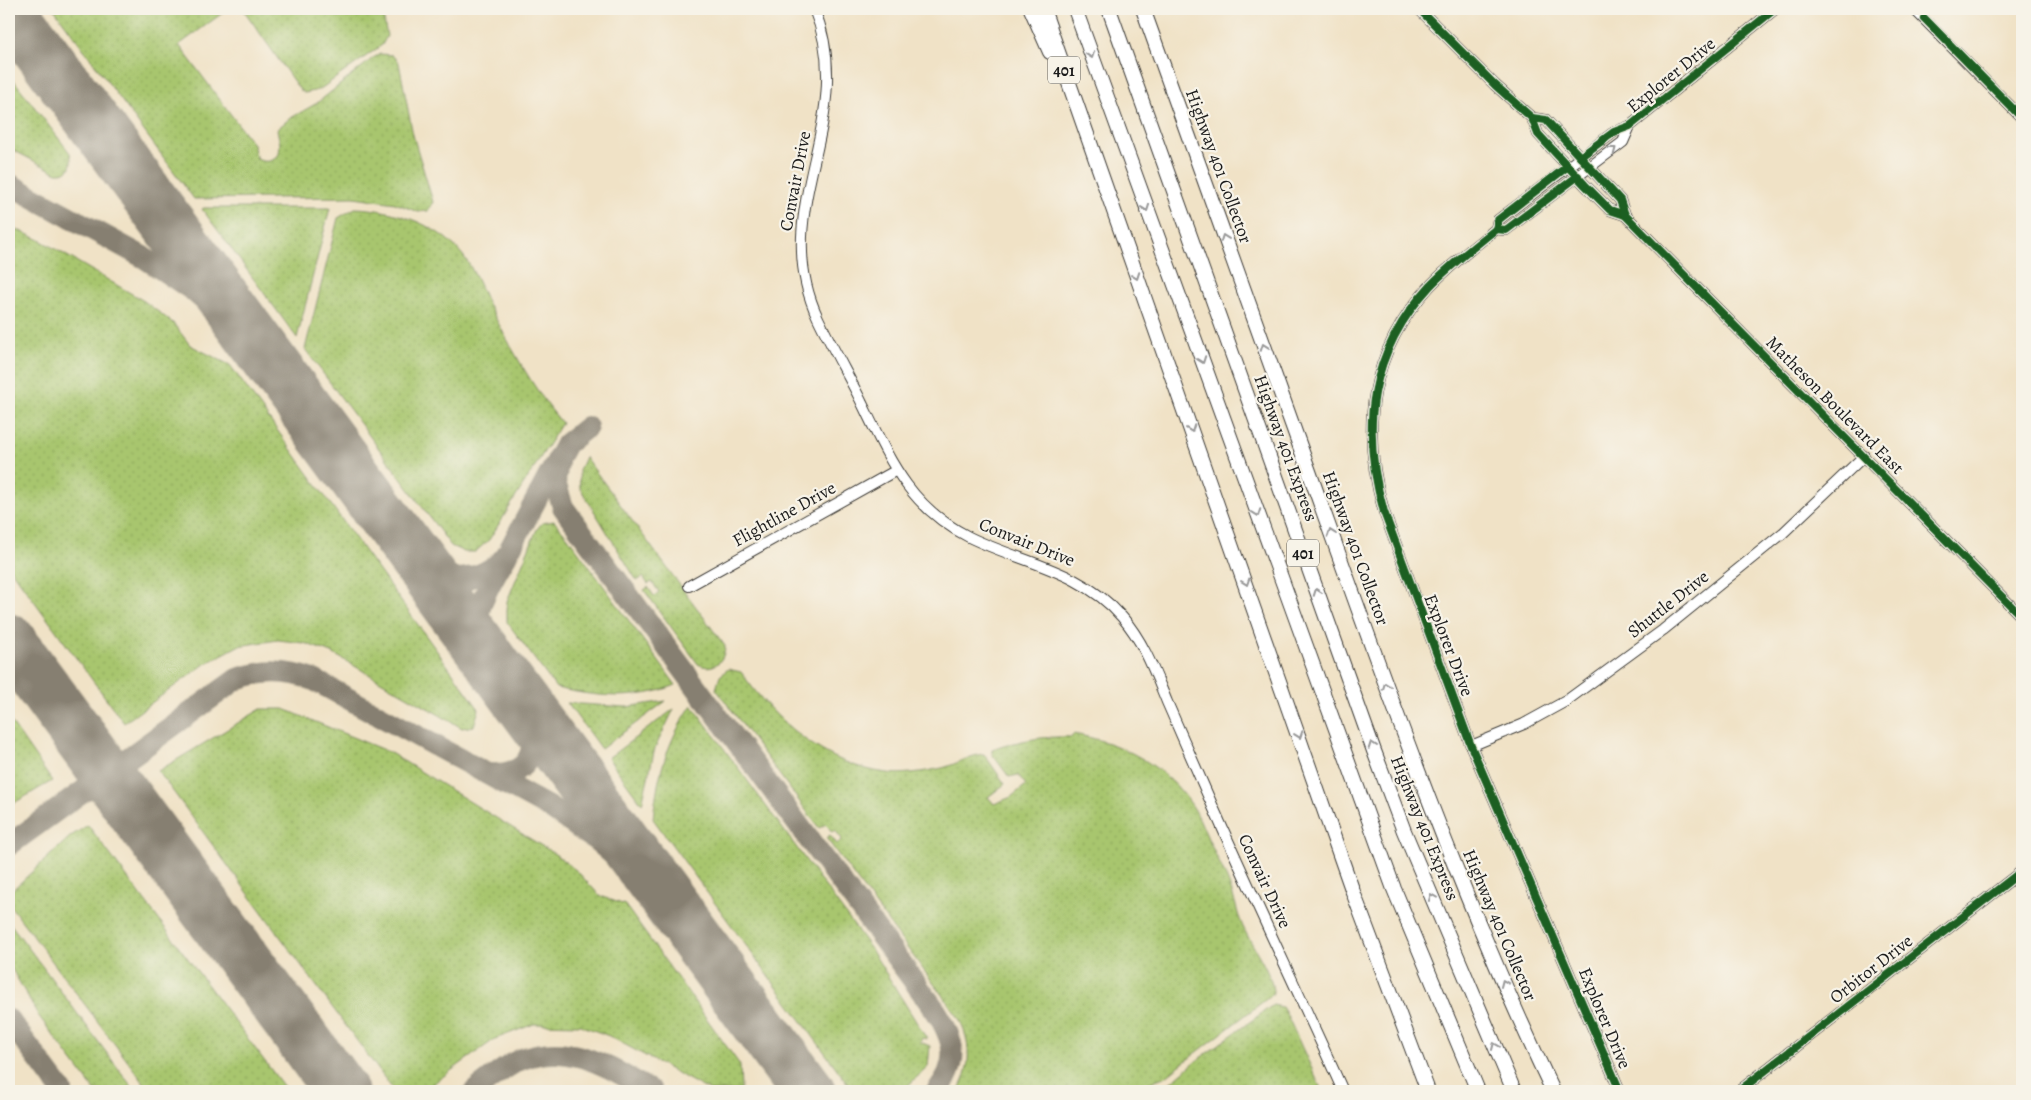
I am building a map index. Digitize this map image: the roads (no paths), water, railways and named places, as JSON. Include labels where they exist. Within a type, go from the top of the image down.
[{"type":"highway","points":[[1031,9],[1085,131]]},
{"type":"highway","name":"401","points":[[1043,9],[1246,581],[1353,892],[1428,1091]]},
{"type":"highway","name":"401","points":[[1075,9],[1394,889],[1478,1091]]},
{"type":"highway","name":"Highway 401 Express","points":[[1109,9],[1404,831],[1514,1091]]},
{"type":"highway","name":"Highway 401 Collector","points":[[1143,9],[1400,726],[1525,1033],[1553,1091]]},
{"type":"highway","points":[[1151,9],[1168,80]]},
{"type":"street","name":"Convair Drive","points":[[814,9],[826,50],[828,92],[803,210],[800,242],[802,268],[817,317],[895,471],[931,512],[950,526],[970,537],[1051,568],[1084,584],[1106,600],[1133,630],[1152,664],[1207,794],[1344,1091]]},
{"type":"street","name":"Matheson Boulevard East","points":[[1419,9],[1495,85],[1532,118],[1538,134],[1610,210],[1625,215]]},
{"type":"street","name":"Explorer Drive","points":[[1620,1091],[1471,746],[1384,512],[1375,479],[1371,448],[1371,420],[1381,368],[1396,332],[1431,286],[1496,229],[1498,220],[1614,132],[1630,126],[1775,9]]},
{"type":"street","points":[[1914,9],[2022,118]]},
{"type":"street","name":"Matheson Boulevard East","points":[[1532,118],[1546,120],[1620,200],[1625,215],[2022,617]]},
{"type":"street","name":"Explorer Drive","points":[[1496,229],[1506,230],[1623,142],[1630,126]]},
{"type":"street","name":"Shuttle Drive","points":[[1471,746],[1524,724],[1574,695],[1663,630],[1783,533],[1864,456]]},
{"type":"street","name":"Flightline Drive","points":[[689,586],[895,471]]},
{"type":"street","name":"Orbitor Drive","points":[[1739,1091],[2022,871]]}]
